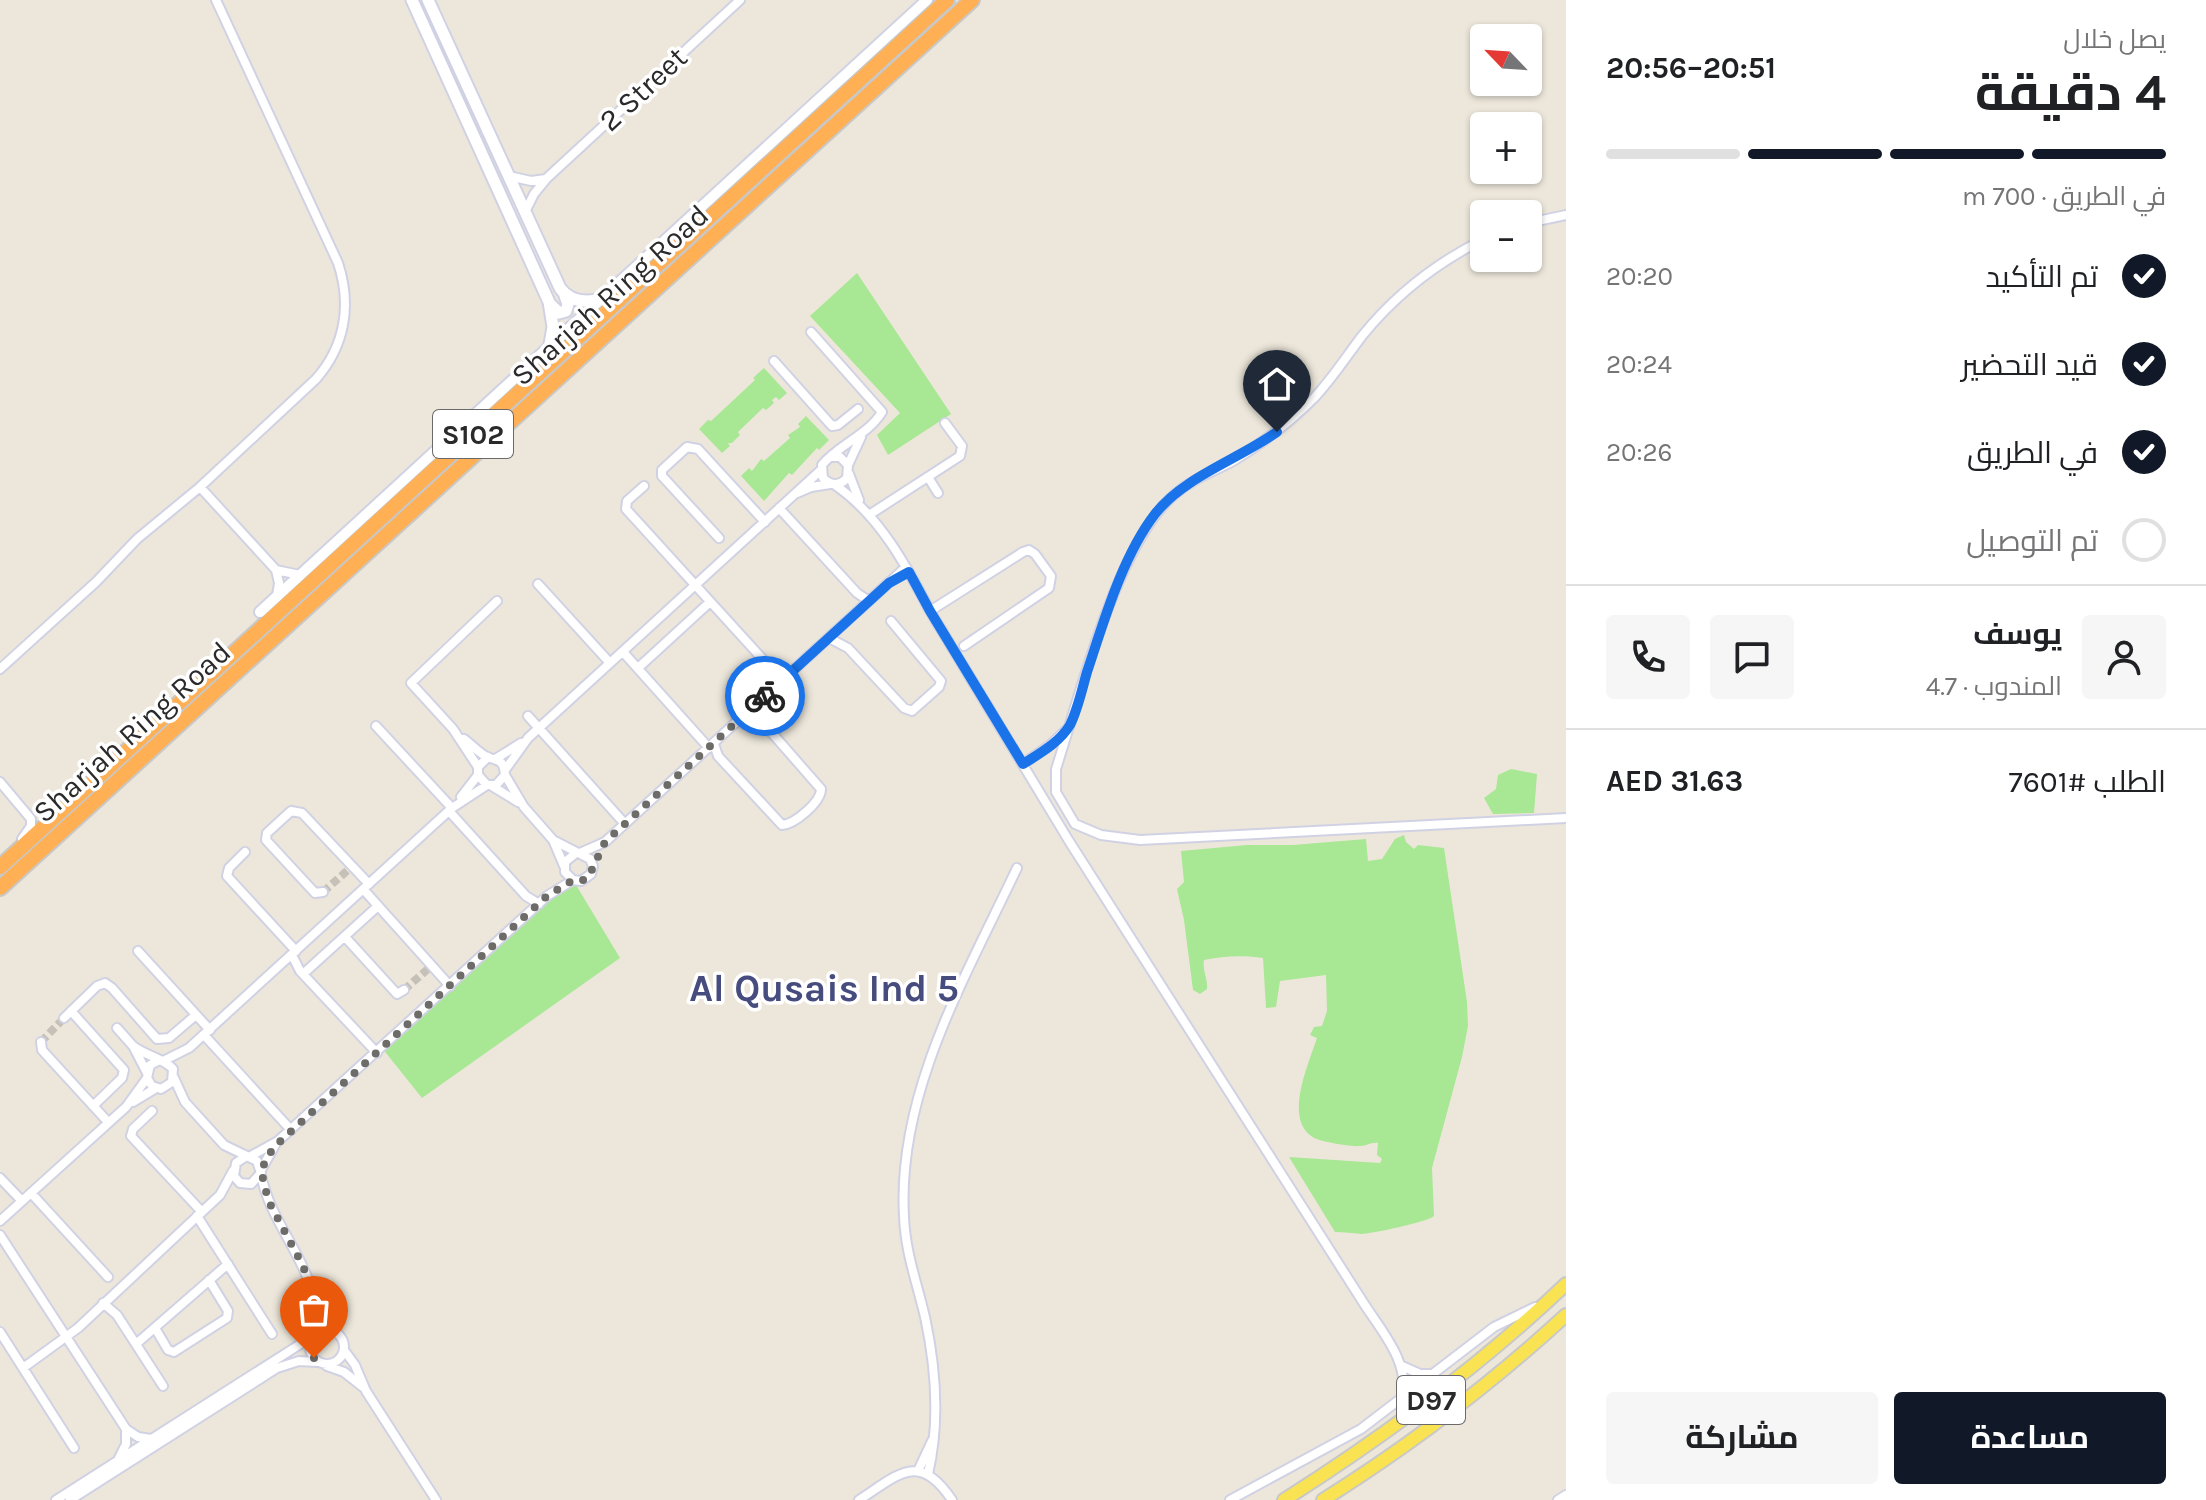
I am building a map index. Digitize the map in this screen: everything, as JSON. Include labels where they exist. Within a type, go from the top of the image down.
[{"type":"highway","name":"Sharjah Ring Road","points":[[0,867],[947,0]]},
{"type":"highway","name":"Sharjah Ring Road","points":[[0,888],[972,0]]},
{"type":"highway","points":[[828,91],[851,88]]},
{"type":"highway","points":[[251,638],[260,612]]},
{"type":"main road","points":[[412,0],[549,302],[553,318],[550,344]]},
{"type":"main road","points":[[428,0],[568,304],[562,312],[556,311],[549,302]]},
{"type":"main road","points":[[565,296],[579,301],[601,299]]},
{"type":"main road","name":"D97","points":[[1284,1500],[1368,1447],[1428,1402],[1566,1284]]},
{"type":"main road","name":"D97","points":[[1323,1500],[1420,1435],[1525,1352],[1566,1315]]},
{"type":"street","points":[[2,665],[324,371],[340,341],[346,308],[338,263],[216,0]]},
{"type":"street","name":"2 Street","points":[[525,212],[547,178],[740,0]]},
{"type":"street","points":[[260,612],[927,0]]},
{"type":"street","points":[[507,174],[522,181],[547,178]]},
{"type":"street","points":[[1542,220],[1566,215]]},
{"type":"street","points":[[1470,246],[1449,257],[1398,297],[1363,335],[1318,393],[1277,432],[1253,449],[1185,485],[1163,505],[1146,528],[1115,592],[1056,769],[1056,792],[1079,828],[1114,837],[1154,840],[1566,818]]},
{"type":"street","points":[[126,1107],[147,1076],[150,1065],[189,1048],[450,809],[478,771],[539,729],[821,470],[825,461],[882,415],[882,410],[811,332]]},
{"type":"street","points":[[774,361],[832,426],[836,427],[858,409]]},
{"type":"street","points":[[866,511],[960,456],[963,452],[945,423]]},
{"type":"street","points":[[793,495],[811,487],[844,482],[864,432]]},
{"type":"street","points":[[719,538],[662,476],[664,467],[687,447],[698,449],[765,522]]},
{"type":"street","points":[[832,457],[843,459],[866,511],[908,570],[1023,764],[1402,1366],[1405,1379],[1401,1399]]},
{"type":"street","points":[[821,470],[823,478],[866,511]]},
{"type":"street","points":[[928,477],[938,493]]},
{"type":"street","points":[[644,486],[627,501],[626,509],[768,665]]},
{"type":"street","points":[[200,487],[276,570],[279,583],[277,596]]},
{"type":"street","points":[[779,508],[857,593],[869,601]]},
{"type":"street","points":[[930,611],[1023,552],[1029,550],[1035,554],[1051,576],[1049,588],[964,646]]},
{"type":"street","points":[[276,570],[300,575]]},
{"type":"street","points":[[23,1368],[86,1319],[213,1201],[225,1188],[236,1163],[278,1141],[291,1130],[539,904],[565,869],[568,858],[605,842],[889,583],[908,570]]},
{"type":"street","points":[[538,584],[610,663]]},
{"type":"street","points":[[497,601],[412,679],[413,687],[453,729],[493,758],[505,772],[524,807],[553,840],[573,880]]},
{"type":"street","points":[[638,668],[710,602]]},
{"type":"street","points":[[829,638],[848,648],[906,710],[912,711],[939,687],[941,681],[891,621]]},
{"type":"street","points":[[623,652],[782,825],[790,824],[820,798],[821,789],[751,709]]},
{"type":"street","points":[[528,716],[625,824]]},
{"type":"street","points":[[1023,764],[1049,746],[1071,723]]},
{"type":"street","points":[[376,726],[526,896],[539,904]]},
{"type":"street","points":[[453,729],[490,786],[524,807]]},
{"type":"street","points":[[450,809],[500,782],[528,738]]},
{"type":"street","points":[[0,782],[32,821],[18,851]]},
{"type":"street","points":[[323,892],[315,893],[266,836],[288,813],[295,810],[302,813],[325,837],[378,906],[450,986]]},
{"type":"street","points":[[553,840],[587,856],[593,866]]},
{"type":"street","points":[[547,896],[573,880],[585,880],[591,874],[605,842]]},
{"type":"street","points":[[245,852],[229,868],[227,876],[294,953],[303,974],[377,1053]]},
{"type":"street","points":[[928,1474],[934,1437],[935,1395],[930,1348],[905,1231],[903,1197],[908,1147],[920,1093],[936,1048],[1017,868]]},
{"type":"street","points":[[303,974],[378,906]]},
{"type":"street","points":[[345,937],[397,994],[404,990]]},
{"type":"street","points":[[138,951],[196,1015],[291,1130]]},
{"type":"street","points":[[93,1106],[122,1078],[124,1070],[68,1014],[88,995],[101,984],[109,985],[161,1040],[169,1038],[196,1015]]},
{"type":"street","points":[[117,1028],[133,1046],[147,1076],[158,1088],[185,1102]]},
{"type":"street","points":[[41,1042],[42,1050],[108,1122]]},
{"type":"street","points":[[133,1046],[171,1065],[185,1102],[224,1145],[257,1161],[272,1208],[303,1266],[316,1303],[344,1341],[340,1360],[322,1364]]},
{"type":"street","points":[[0,1221],[126,1107],[158,1088],[169,1086],[189,1048]]},
{"type":"street","points":[[152,1111],[133,1129],[131,1136],[199,1214],[272,1334]]},
{"type":"street","points":[[213,1201],[256,1182],[278,1141]]},
{"type":"street","points":[[224,1145],[236,1180],[272,1208]]},
{"type":"street","points":[[0,1178],[22,1201]]},
{"type":"street","points":[[31,1193],[108,1277]]},
{"type":"street","points":[[0,1235],[4,1246],[67,1334],[126,1429],[138,1437],[152,1439]]},
{"type":"street","points":[[136,1344],[228,1264]]},
{"type":"street","points":[[155,1328],[168,1350],[174,1352],[227,1318],[228,1311],[209,1280]]},
{"type":"street","points":[[103,1303],[114,1311],[163,1386]]},
{"type":"street","points":[[316,1303],[311,1354],[322,1364]]},
{"type":"street","points":[[1230,1500],[1342,1441],[1494,1327],[1544,1305]]},
{"type":"street","points":[[56,1500],[321,1331],[335,1331]]},
{"type":"street","points":[[0,1332],[74,1448]]},
{"type":"street","points":[[344,1350],[359,1372],[366,1391],[436,1500]]},
{"type":"street","points":[[70,1500],[277,1368],[299,1361],[322,1364],[344,1372],[366,1391]]},
{"type":"street","points":[[1402,1366],[1420,1374],[1434,1374]]},
{"type":"street","points":[[114,1463],[124,1451],[126,1429]]},
{"type":"street","points":[[918,1471],[934,1437]]},
{"type":"street","points":[[859,1500],[899,1475],[918,1471],[940,1482],[952,1500]]},
{"type":"street","points":[[1558,1500],[1566,1495]]},
{"type":"green space","points":[[857,273],[951,414],[888,455],[877,435],[900,413],[810,316]]},
{"type":"green space","points":[[764,368],[787,393],[779,400],[776,397],[772,400],[774,403],[766,410],[763,408],[722,453],[699,429],[755,380],[753,378]]},
{"type":"green space","points":[[806,416],[829,440],[819,450],[817,448],[792,475],[789,473],[764,501],[741,476],[749,468],[752,471],[761,459],[764,461],[790,438],[788,435],[800,427],[798,424]]},
{"type":"green space","points":[[1511,769],[1537,774],[1534,813],[1493,814],[1484,798],[1496,789],[1498,775]]},
{"type":"green space","points":[[1404,835],[1406,842],[1414,849],[1418,845],[1444,848],[1468,1026],[1432,1168],[1434,1216],[1361,1234],[1335,1232],[1289,1157],[1380,1163],[1382,1159],[1377,1155],[1378,1143],[1356,1146],[1323,1141],[1309,1135],[1302,1124],[1300,1096],[1317,1038],[1310,1035],[1314,1027],[1322,1026],[1327,1011],[1326,975],[1280,981],[1276,1007],[1266,1008],[1263,958],[1218,958],[1204,960],[1207,989],[1200,994],[1193,990],[1177,889],[1184,882],[1181,851],[1366,839],[1368,861],[1382,859],[1395,839]]},
{"type":"green space","points":[[573,880],[620,958],[422,1098],[382,1048]]},
{"type":"tunnel","points":[[323,892],[348,870]]},
{"type":"tunnel","points":[[404,990],[429,968]]},
{"type":"tunnel","points":[[41,1042],[64,1018]]},
{"type":"way so far","points":[[314,1358],[310,1349],[313,1337],[321,1331],[335,1331],[316,1303],[303,1266],[265,1191],[261,1170],[273,1148],[547,896],[573,880],[588,878],[605,842],[765,696]]},
{"type":"district","name":"Al Qusais Ind 5","points":[[824,988]]},
{"type":"route","points":[[765,696],[889,583],[909,572],[1023,764],[1062,735],[1071,723],[1115,592],[1154,516],[1185,485],[1229,463],[1277,432]]}]
